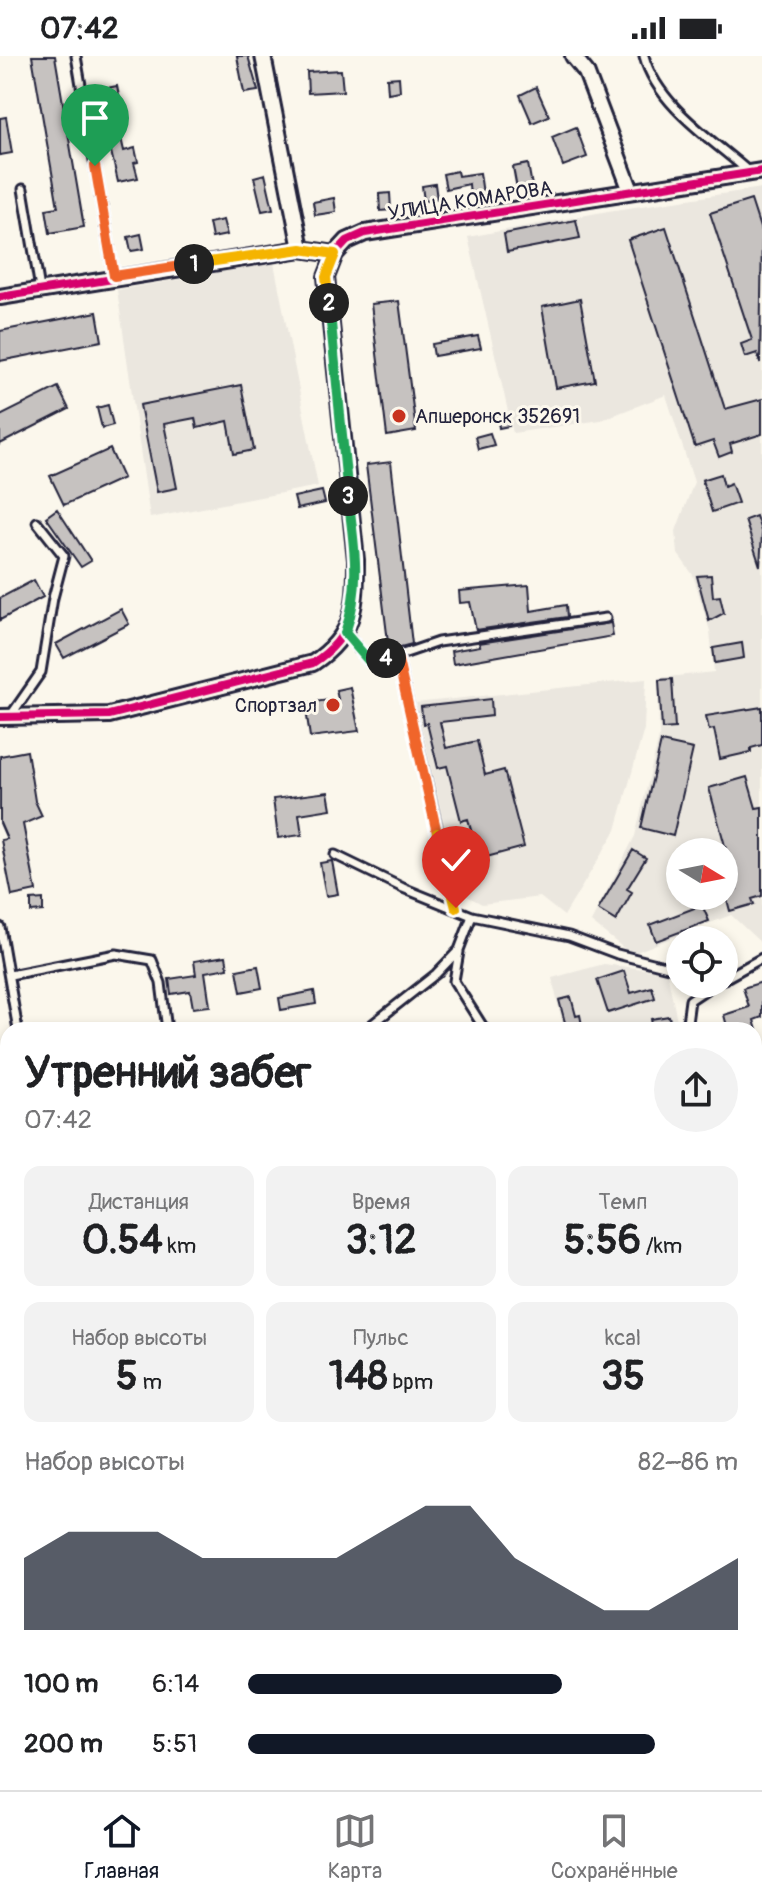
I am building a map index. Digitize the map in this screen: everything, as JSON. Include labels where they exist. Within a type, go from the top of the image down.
[{"type":"street","points":[[263,56],[301,249]]},
{"type":"street","points":[[573,56],[586,72],[631,191]]},
{"type":"street","name":"УЛИЦА КОМАРОВА","points":[[335,254],[347,241],[365,233],[756,171]]},
{"type":"street","points":[[0,297],[114,276],[301,249],[335,254],[326,277],[356,560],[356,603],[345,633],[333,650],[313,663],[109,715],[4,718]]},
{"type":"lane","points":[[76,56],[114,276]]},
{"type":"lane","points":[[644,56],[648,73],[666,98],[756,171]]},
{"type":"lane","points":[[23,189],[40,290]]},
{"type":"lane","points":[[4,718],[41,672],[53,598],[64,556],[37,522]]},
{"type":"lane","points":[[345,633],[369,661],[397,656],[438,642],[606,618]]},
{"type":"lane","points":[[397,656],[456,908]]},
{"type":"lane","points":[[335,855],[403,888],[472,916],[569,936],[617,954],[666,966]]},
{"type":"lane","points":[[472,916],[459,950],[454,981],[480,1022]]},
{"type":"lane","points":[[0,927],[17,1022]]},
{"type":"lane","points":[[375,1022],[436,974],[459,950]]},
{"type":"lane","points":[[10,975],[116,954],[152,960],[161,983],[166,1022]]},
{"type":"lane","points":[[738,971],[762,958]]},
{"type":"lane","points":[[687,1022],[690,1000],[693,998]]},
{"type":"shaded area","points":[[762,188],[762,944],[731,915],[703,926],[666,926],[666,940],[631,954],[591,922],[635,836],[659,737],[658,678],[714,672],[710,631],[693,575],[678,554],[676,531],[694,482],[666,395],[601,420],[513,433],[468,237],[608,211]]},
{"type":"shaded area","points":[[274,263],[318,486],[150,518],[117,290]]},
{"type":"shaded area","points":[[646,679],[644,729],[616,830],[564,916],[540,897],[482,904],[463,894],[450,877],[415,703]]},
{"type":"shaded area","points":[[604,964],[666,972],[666,998],[672,998],[677,1022],[562,1022],[552,978]]},
{"type":"building","points":[[32,56],[55,56],[84,227],[50,233],[46,209],[58,207]]},
{"type":"building","points":[[237,56],[248,56],[258,91],[244,93]]},
{"type":"building","points":[[341,70],[343,91],[308,93],[307,72]]},
{"type":"building","points":[[399,77],[400,91],[388,93],[387,78]]},
{"type":"building","points":[[117,86],[121,106],[114,107],[124,151],[135,148],[138,162],[134,163],[138,178],[118,182],[97,90]]},
{"type":"building","points":[[536,87],[549,116],[532,123],[520,95]]},
{"type":"building","points":[[6,117],[12,153],[0,155],[0,118]]},
{"type":"building","points":[[576,127],[587,157],[563,166],[552,137]]},
{"type":"building","points":[[528,164],[532,186],[517,189],[513,167]]},
{"type":"building","points":[[457,171],[458,176],[480,173],[483,194],[470,196],[469,184],[446,189],[443,174]]},
{"type":"building","points":[[265,174],[273,209],[262,211],[254,177]]},
{"type":"building","points":[[435,184],[437,199],[424,201],[422,186]]},
{"type":"building","points":[[390,193],[391,210],[380,211],[379,194]]},
{"type":"building","points":[[334,198],[336,212],[315,215],[313,202]]},
{"type":"building","points":[[751,200],[762,234],[760,363],[757,353],[745,357],[741,344],[752,340],[710,213]]},
{"type":"building","points":[[223,220],[227,235],[212,238],[209,223]]},
{"type":"building","points":[[576,220],[580,238],[507,252],[504,234]]},
{"type":"building","points":[[666,227],[725,409],[762,399],[762,434],[730,444],[732,452],[719,457],[713,441],[695,447],[628,240]]},
{"type":"building","points":[[141,234],[144,249],[131,251],[128,237]]},
{"type":"building","points":[[580,299],[595,381],[556,388],[542,307]]},
{"type":"building","points":[[399,301],[416,431],[387,436],[371,304]]},
{"type":"building","points":[[97,312],[102,341],[0,361],[0,331]]},
{"type":"building","points":[[478,336],[481,348],[434,356],[432,344]]},
{"type":"building","points":[[241,385],[254,450],[234,454],[228,421],[197,428],[195,418],[164,424],[177,488],[157,492],[140,405]]},
{"type":"building","points":[[58,387],[69,409],[0,444],[0,416]]},
{"type":"building","points":[[108,405],[113,425],[102,428],[97,408]]},
{"type":"building","points":[[506,412],[509,426],[499,428],[497,415]]},
{"type":"building","points":[[490,433],[494,445],[478,449],[475,437]]},
{"type":"building","points":[[110,449],[123,478],[64,505],[50,476]]},
{"type":"building","points":[[391,462],[412,644],[389,650],[366,465]]},
{"type":"building","points":[[721,474],[724,486],[731,483],[738,503],[712,512],[702,480]]},
{"type":"building","points":[[322,491],[325,503],[297,509],[294,497]]},
{"type":"building","points":[[57,509],[91,561],[81,567],[46,517]]},
{"type":"building","points":[[756,516],[762,534],[760,566],[745,520]]},
{"type":"building","points":[[711,575],[713,597],[720,596],[724,613],[709,621],[697,576]]},
{"type":"building","points":[[34,580],[43,597],[0,620],[0,598]]},
{"type":"building","points":[[529,585],[531,611],[566,605],[567,617],[476,630],[470,602],[460,603],[459,591]]},
{"type":"building","points":[[121,609],[129,624],[64,658],[56,644]]},
{"type":"building","points":[[611,623],[613,636],[453,664],[451,651],[480,646],[479,643]]},
{"type":"building","points":[[742,643],[744,658],[715,663],[713,648]]},
{"type":"building","points":[[672,679],[675,728],[662,729],[659,680]]},
{"type":"building","points":[[350,687],[359,731],[310,737],[305,703],[338,699],[336,690]]},
{"type":"building","points":[[491,699],[492,716],[440,722],[446,748],[477,741],[485,775],[504,770],[524,847],[479,859],[468,819],[461,821],[447,766],[438,768],[427,723],[423,724],[421,707]]},
{"type":"building","points":[[762,707],[762,745],[751,748],[751,752],[720,759],[714,729],[709,730],[706,716]]},
{"type":"building","points":[[661,742],[693,749],[673,836],[641,828]]},
{"type":"building","points":[[27,751],[35,801],[42,816],[23,824],[36,891],[12,896],[1,840],[7,839],[0,823],[0,756]]},
{"type":"building","points":[[747,777],[756,808],[762,807],[762,896],[752,899],[754,904],[738,909],[738,838],[723,838],[709,788]]},
{"type":"building","points":[[328,792],[331,809],[299,814],[302,835],[278,838],[273,799]]},
{"type":"building","points":[[633,850],[646,858],[627,889],[632,892],[616,921],[598,910]]},
{"type":"building","points":[[332,861],[338,894],[326,896],[320,863]]},
{"type":"building","points":[[43,899],[43,911],[31,912],[31,900]]},
{"type":"building","points":[[689,910],[704,910],[709,921],[696,926],[666,926],[666,937],[656,941],[650,925]]},
{"type":"building","points":[[226,956],[228,968],[205,972],[210,1006],[193,1008],[190,991],[171,994],[169,979],[196,975],[194,961]]},
{"type":"building","points":[[258,966],[262,988],[241,992],[237,970]]},
{"type":"building","points":[[624,971],[631,993],[652,987],[655,998],[608,1013],[597,980]]},
{"type":"building","points":[[762,982],[762,1017],[755,1022],[726,1022],[724,1015],[749,1007],[743,988]]},
{"type":"building","points":[[314,991],[316,1004],[281,1010],[279,998]]},
{"type":"building","points":[[571,997],[576,1016],[580,1015],[581,1022],[565,1022],[559,1000]]},
{"type":"building","points":[[669,1016],[670,1022],[652,1022],[651,1019]]},
{"type":"cycle path","points":[[0,297],[301,249],[335,254],[347,241],[365,233],[762,171]]},
{"type":"cycle path","points":[[0,717],[109,715],[313,663],[337,642],[350,619],[356,560],[326,277],[335,254]]},
{"type":"place","name":"Апшеронск 352691","points":[[399,416]]},
{"type":"place","name":"Спортзал","points":[[333,705]]},
{"type":"route","points":[[95,166],[114,276],[301,249],[335,254],[326,277],[342,454],[356,560],[356,603],[345,633],[369,661],[397,656],[402,688],[456,908]]}]
